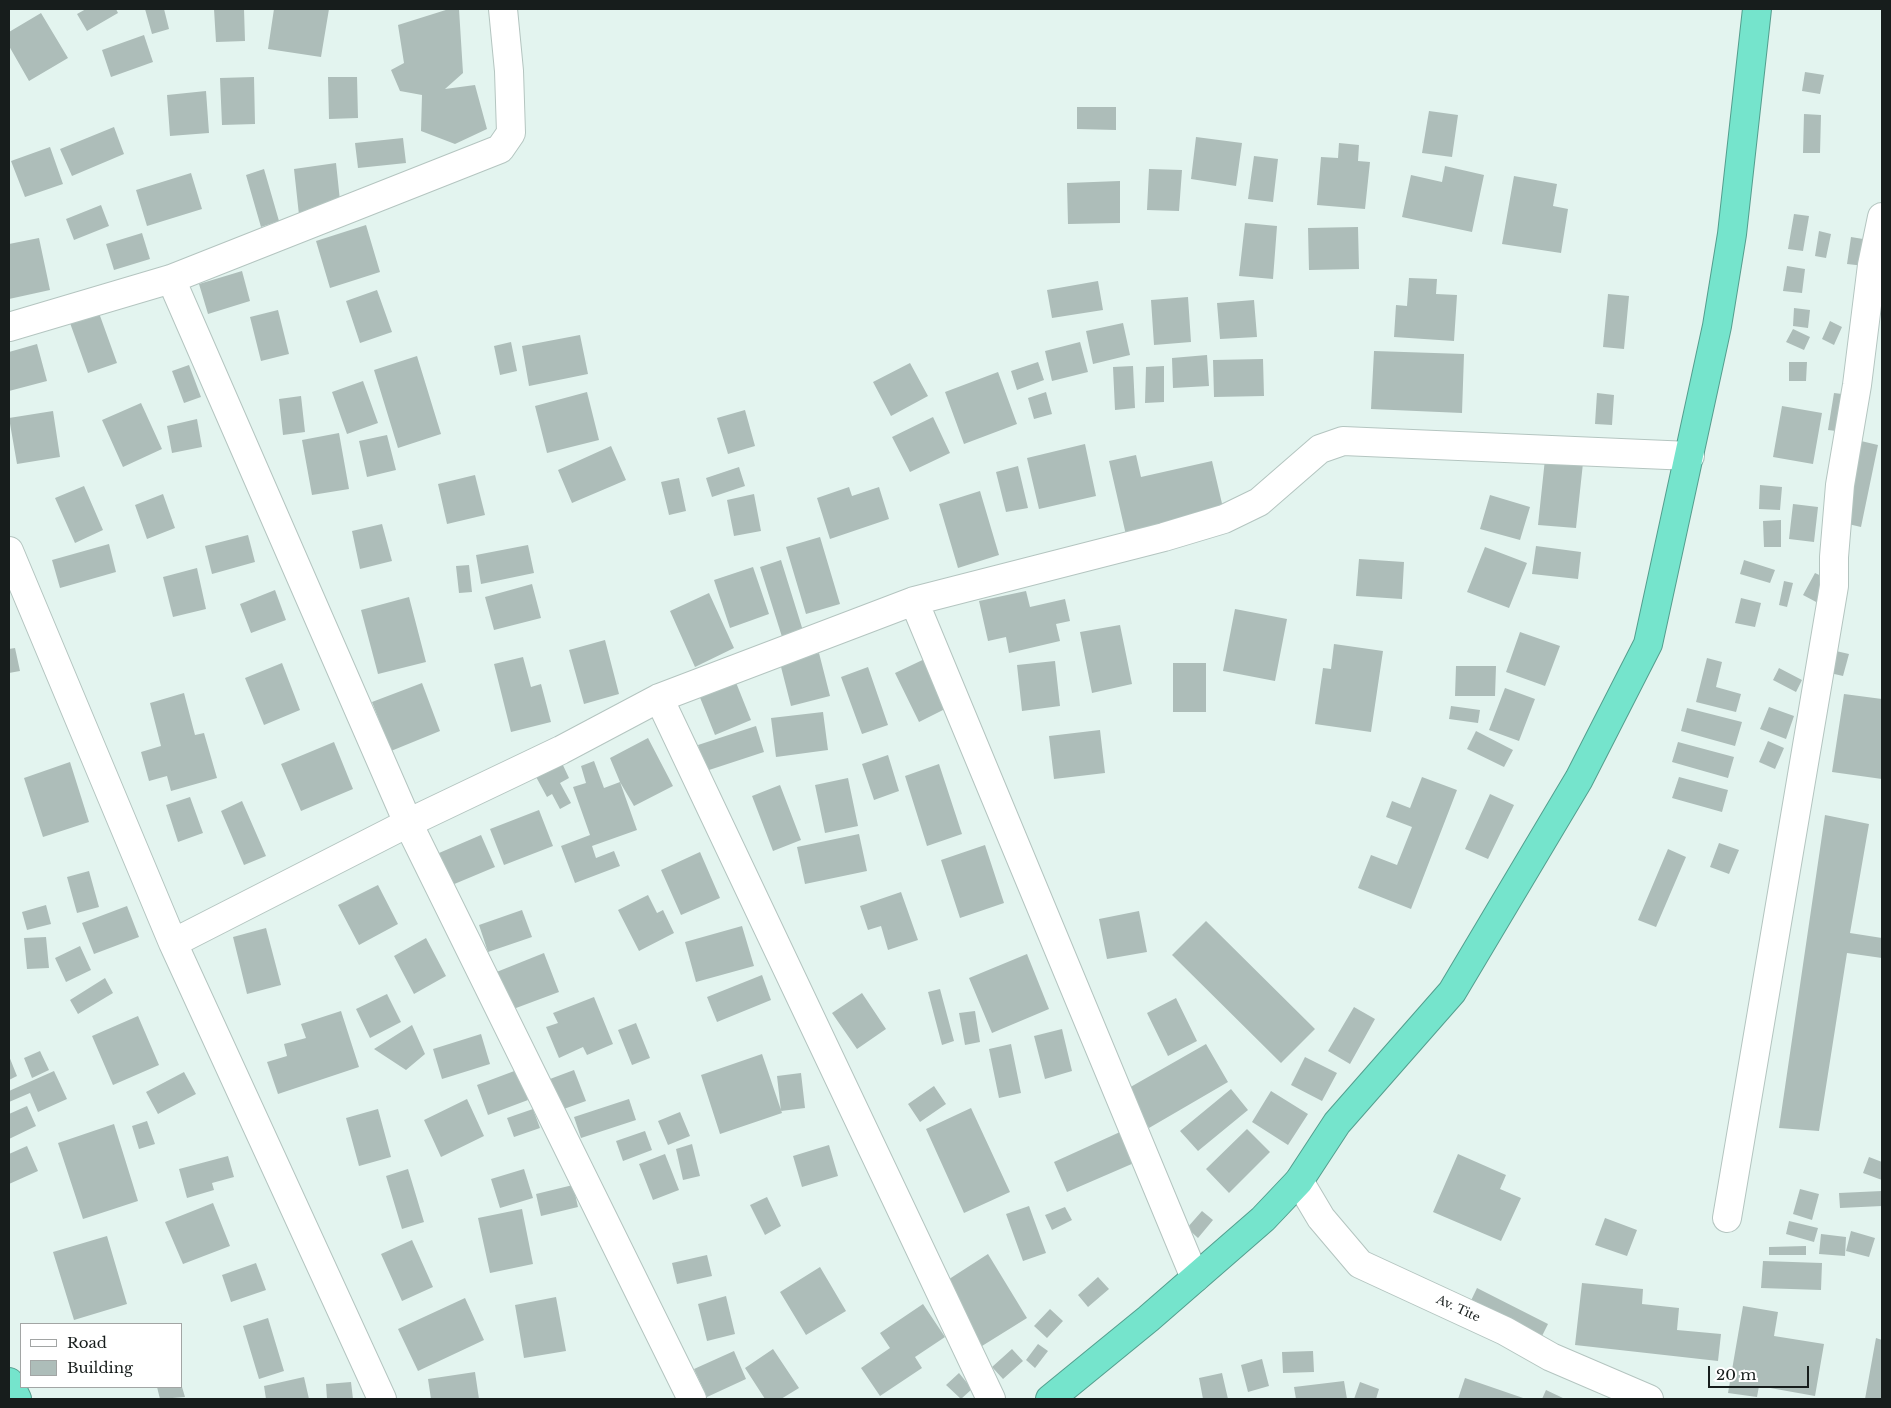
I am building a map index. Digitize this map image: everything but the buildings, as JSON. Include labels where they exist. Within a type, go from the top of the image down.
[{"type":"highway","points":[[1050,1399],[1264,1219],[1299,1181],[1337,1123],[1452,992],[1579,779],[1648,644],[1717,326],[1732,234],[1757,9]]},
{"type":"highway","points":[[9,1382],[17,1399]]},
{"type":"street","points":[[9,327],[171,279],[500,149],[511,133],[509,71],[503,9]]},
{"type":"street","points":[[1728,1218],[1834,586],[1834,558],[1840,485],[1857,385],[1872,265],[1882,217]]},
{"type":"street","points":[[171,279],[408,823],[692,1399]]},
{"type":"street","points":[[174,943],[408,823],[561,750],[659,698],[914,601],[1164,537],[1224,519],[1259,502],[1320,449],[1343,441],[1690,456]]},
{"type":"street","points":[[9,552],[174,943],[382,1399]]},
{"type":"street","points":[[914,601],[1195,1278]]},
{"type":"street","points":[[659,698],[991,1399]]},
{"type":"street","name":"Av. Tite","points":[[1299,1181],[1321,1218],[1360,1264],[1505,1331],[1551,1357],[1648,1399]]}]
